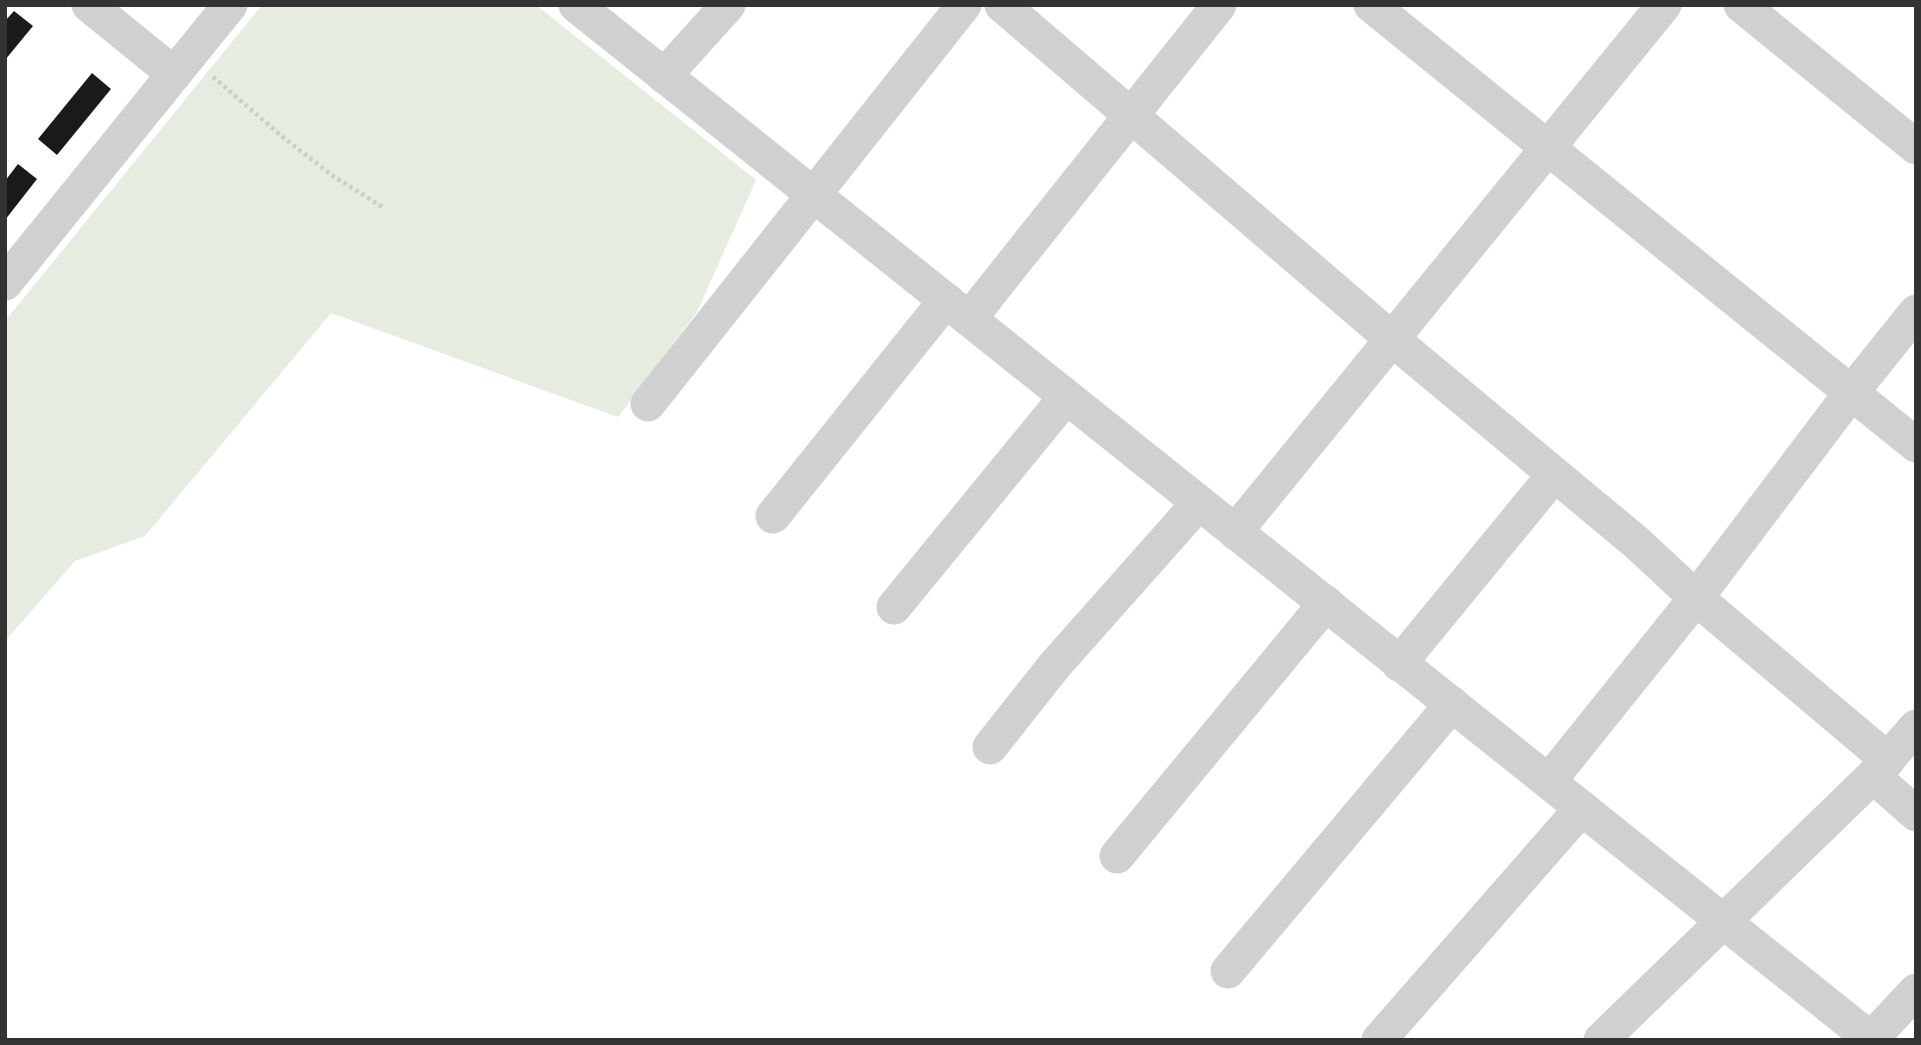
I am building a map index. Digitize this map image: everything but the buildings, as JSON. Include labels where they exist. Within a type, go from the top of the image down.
[{"type":"street","points":[[89,5],[182,65]]},
{"type":"street","points":[[5,283],[230,5]]},
{"type":"street","points":[[576,5],[1198,504],[1726,921],[1856,1035],[1916,990]]},
{"type":"street","points":[[664,76],[728,5]]},
{"type":"street","points":[[648,404],[964,5]]},
{"type":"street","points":[[1002,5],[1392,339],[1637,543],[1881,768],[1916,814]]},
{"type":"street","points":[[773,516],[1130,116],[1219,5]]},
{"type":"street","points":[[1371,5],[1916,445]]},
{"type":"street","points":[[1235,532],[1664,5]]},
{"type":"street","points":[[1741,5],[1916,147]]},
{"type":"street","points":[[1549,781],[1696,598],[1851,393],[1916,312]]},
{"type":"street","points":[[894,607],[1066,397]]},
{"type":"street","points":[[1399,664],[1553,475]]},
{"type":"street","points":[[990,747],[1055,666],[1198,504]]},
{"type":"street","points":[[1117,856],[1326,603]]},
{"type":"street","points":[[1228,971],[1452,704]]},
{"type":"street","points":[[1601,1040],[1881,768],[1916,727]]},
{"type":"street","points":[[1379,1040],[1582,808]]},
{"type":"path","points":[[182,65],[333,176],[384,208]]},
{"type":"shaded area","points":[[262,5],[536,5],[756,180],[697,312],[618,417],[331,313],[145,536],[75,561],[5,641],[5,321]]}]
